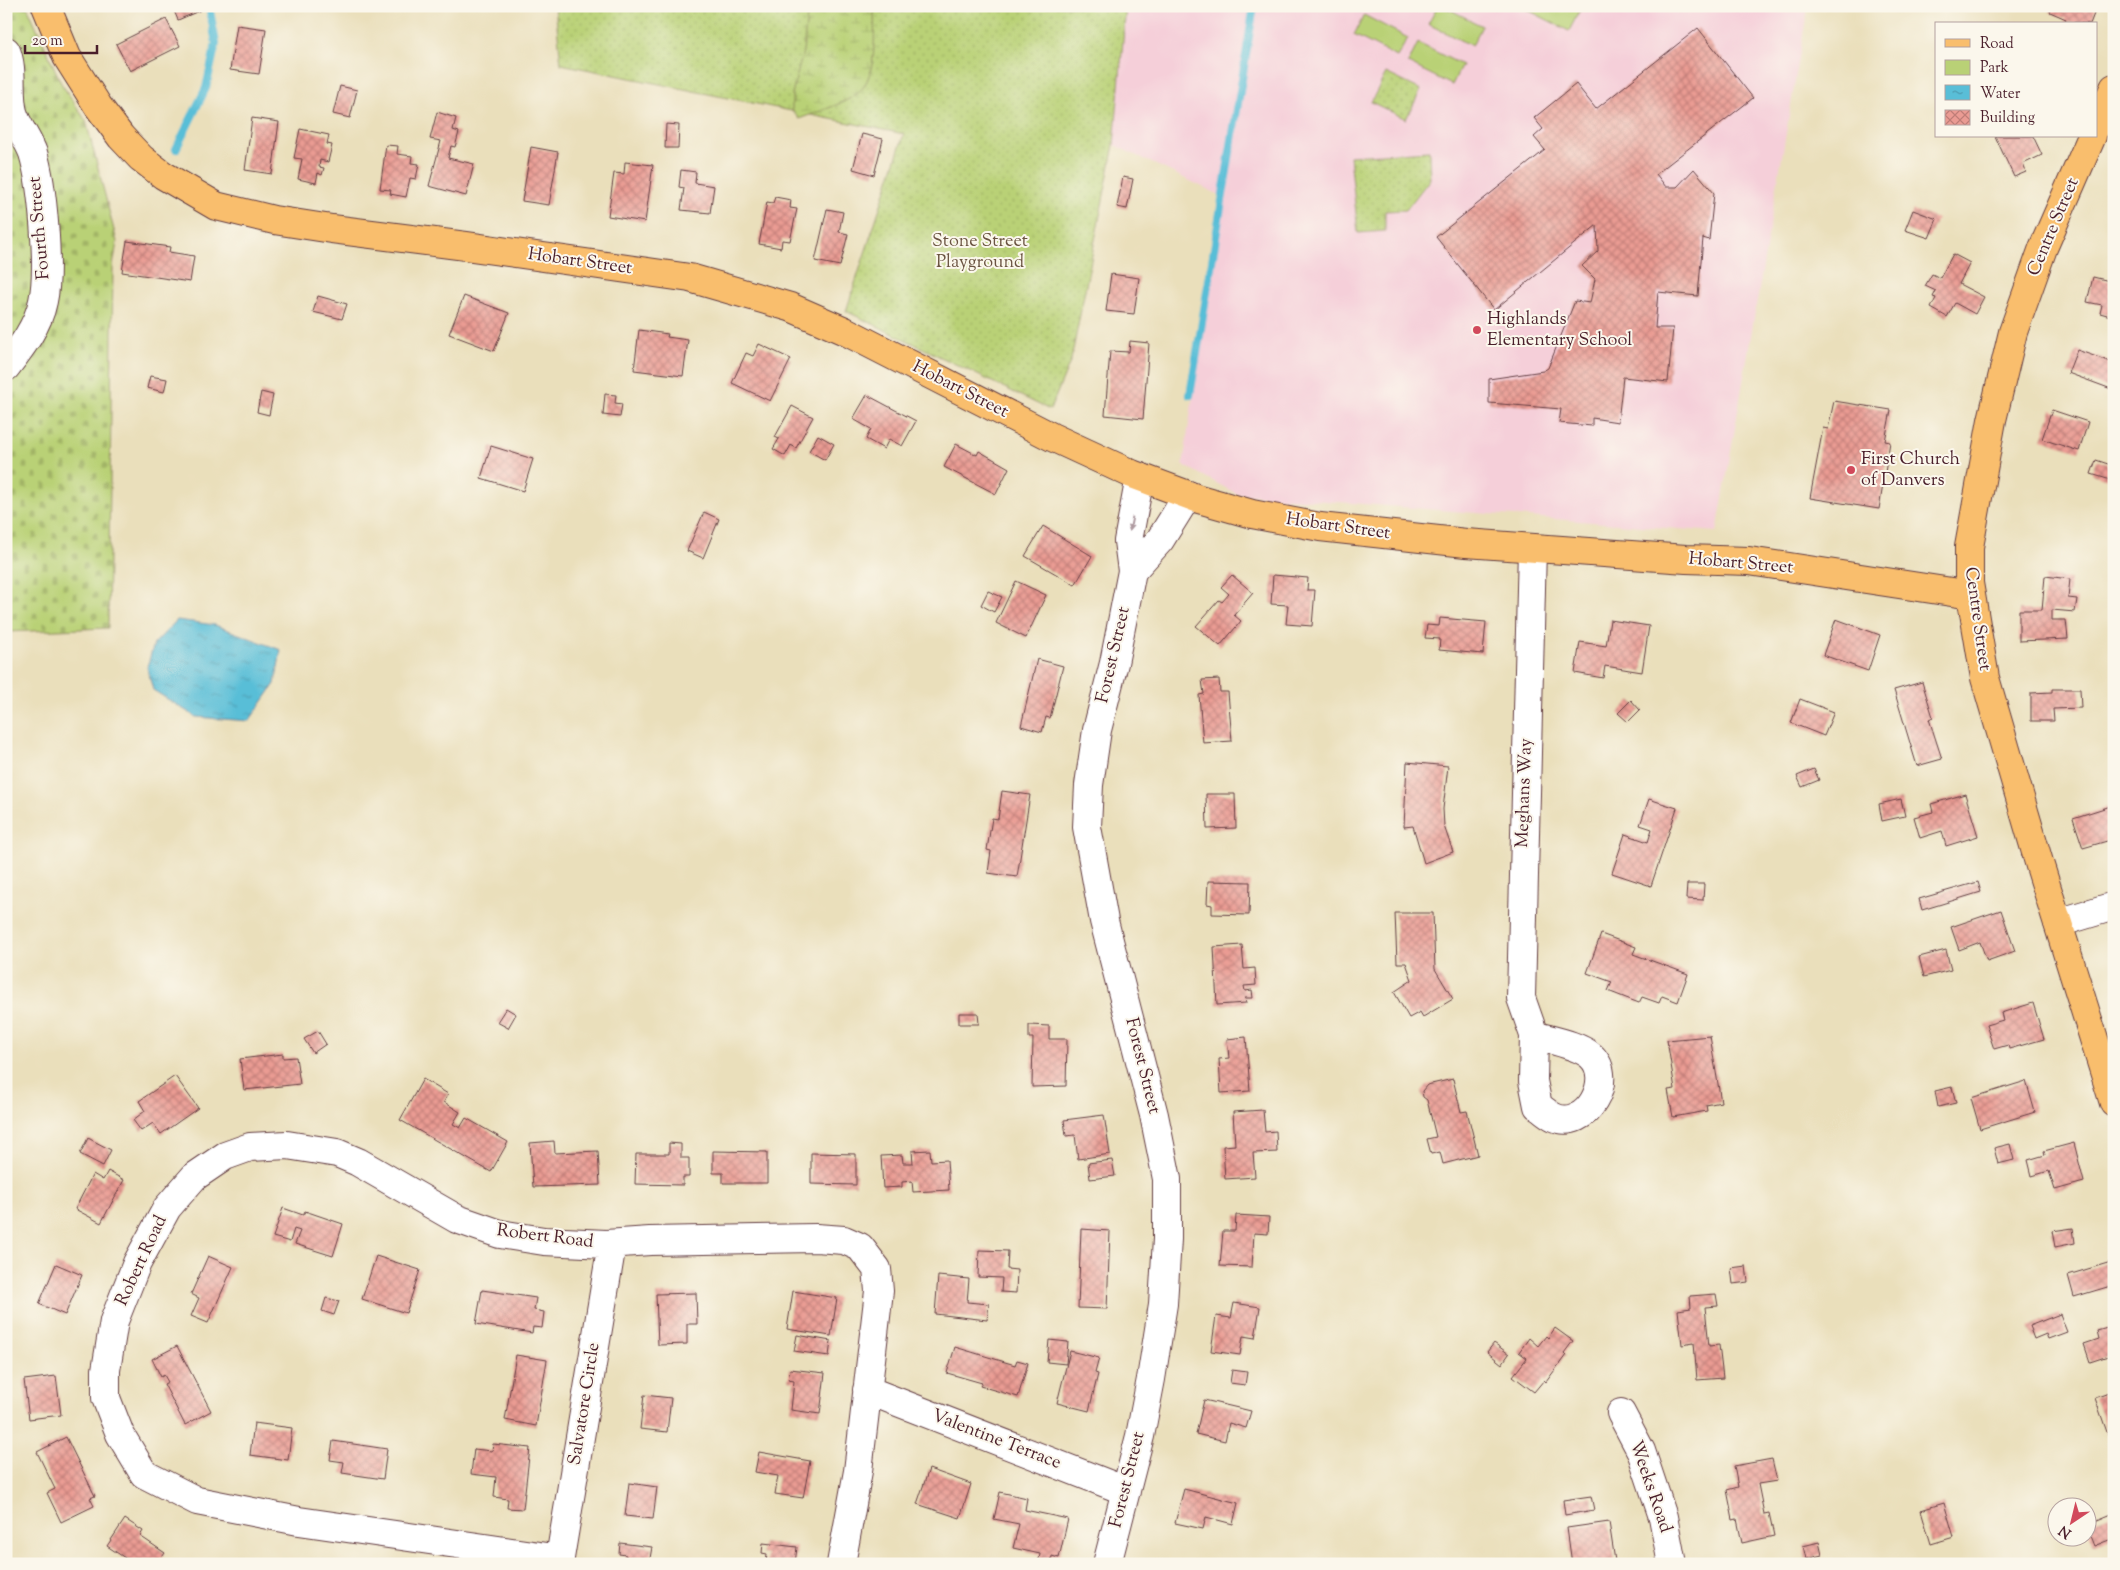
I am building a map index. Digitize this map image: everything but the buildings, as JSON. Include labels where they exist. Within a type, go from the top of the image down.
[{"type":"main road","name":"Hobart Street","points":[[46,6],[68,57],[98,106],[121,137],[141,158],[163,175],[216,206],[274,220],[332,229],[690,278],[790,307],[845,331],[1052,437],[1140,477],[1188,495],[1252,514],[1320,527],[1466,543],[1686,559],[1748,561],[1972,595]]},
{"type":"main road","points":[[2098,124],[2114,88]]},
{"type":"main road","name":"Centre Street","points":[[2091,138],[2042,248],[2013,332],[1992,420],[1969,548],[1972,595],[1985,678],[2114,1103]]},
{"type":"street","name":"Fourth Street","points":[[6,51],[10,117],[33,154],[41,198],[45,285],[43,302],[37,318],[24,342],[6,367]]},
{"type":"street","name":"Forest Street","points":[[1107,1564],[1146,1408],[1163,1304],[1167,1239],[1167,1178],[1154,1115],[1104,921],[1087,827],[1089,786],[1097,730],[1114,663],[1132,571],[1128,541],[1140,477]]},
{"type":"street","points":[[1132,571],[1160,540],[1188,495]]},
{"type":"street","name":"Meghans Way","points":[[1532,548],[1520,998],[1534,1035]]},
{"type":"street","points":[[2058,923],[2114,906]]},
{"type":"street","name":"Robert Road","points":[[560,1562],[299,1521],[197,1501],[144,1474],[120,1434],[106,1398],[106,1370],[109,1350],[114,1321],[138,1263],[167,1208],[194,1177],[225,1156],[250,1147],[287,1145],[338,1153],[358,1162],[457,1219],[500,1234],[544,1241],[612,1244],[816,1238],[844,1240],[860,1247],[877,1269],[879,1291],[867,1390]]},
{"type":"street","name":"Salvatore Circle","points":[[560,1562],[612,1244]]},
{"type":"street","points":[[841,1564],[858,1470],[867,1390]]},
{"type":"street","name":"Valentine Terrace","points":[[867,1390],[1126,1491]]},
{"type":"street","name":"Weeks Road","points":[[1621,1413],[1644,1461],[1663,1517],[1672,1564]]},
{"type":"shaded area","name":"Highlands Elementary School","points":[[1126,6],[1808,6],[1717,532],[1237,494],[1183,465],[1222,196],[1114,145]]},
{"type":"green space","points":[[6,6],[27,6],[61,83],[86,121],[117,242],[113,266],[108,628],[6,632]]},
{"type":"green space","name":"Stone Street Playground","points":[[555,6],[1126,6],[1114,145],[1071,360],[1050,410],[846,311],[904,134],[561,64]]},
{"type":"green space","points":[[808,6],[874,6],[873,56],[867,80],[861,90],[853,97],[799,119],[792,110],[792,94],[803,52]]},
{"type":"green space","points":[[1438,6],[1443,6],[1482,26],[1472,46],[1428,24]]},
{"type":"green space","points":[[1520,6],[1582,6],[1569,31]]},
{"type":"green space","points":[[1364,15],[1408,38],[1397,57],[1354,35]]},
{"type":"green space","points":[[1418,43],[1462,65],[1452,85],[1408,63]]},
{"type":"green space","points":[[1386,73],[1421,90],[1406,119],[1371,102]]},
{"type":"green space","points":[[1429,151],[1430,179],[1406,210],[1385,211],[1385,231],[1358,233],[1350,156]]},
{"type":"water","points":[[177,620],[215,625],[281,650],[275,684],[249,721],[196,717],[153,690],[147,667],[154,644]]},
{"type":"waterway","points":[[176,149],[206,88],[216,43],[209,6]]},
{"type":"waterway","points":[[1190,395],[1254,6]]},
{"type":"place","name":"Highlands Elementary School","points":[[1477,330]]},
{"type":"place","name":"First Church of Danvers","points":[[1851,470]]}]
